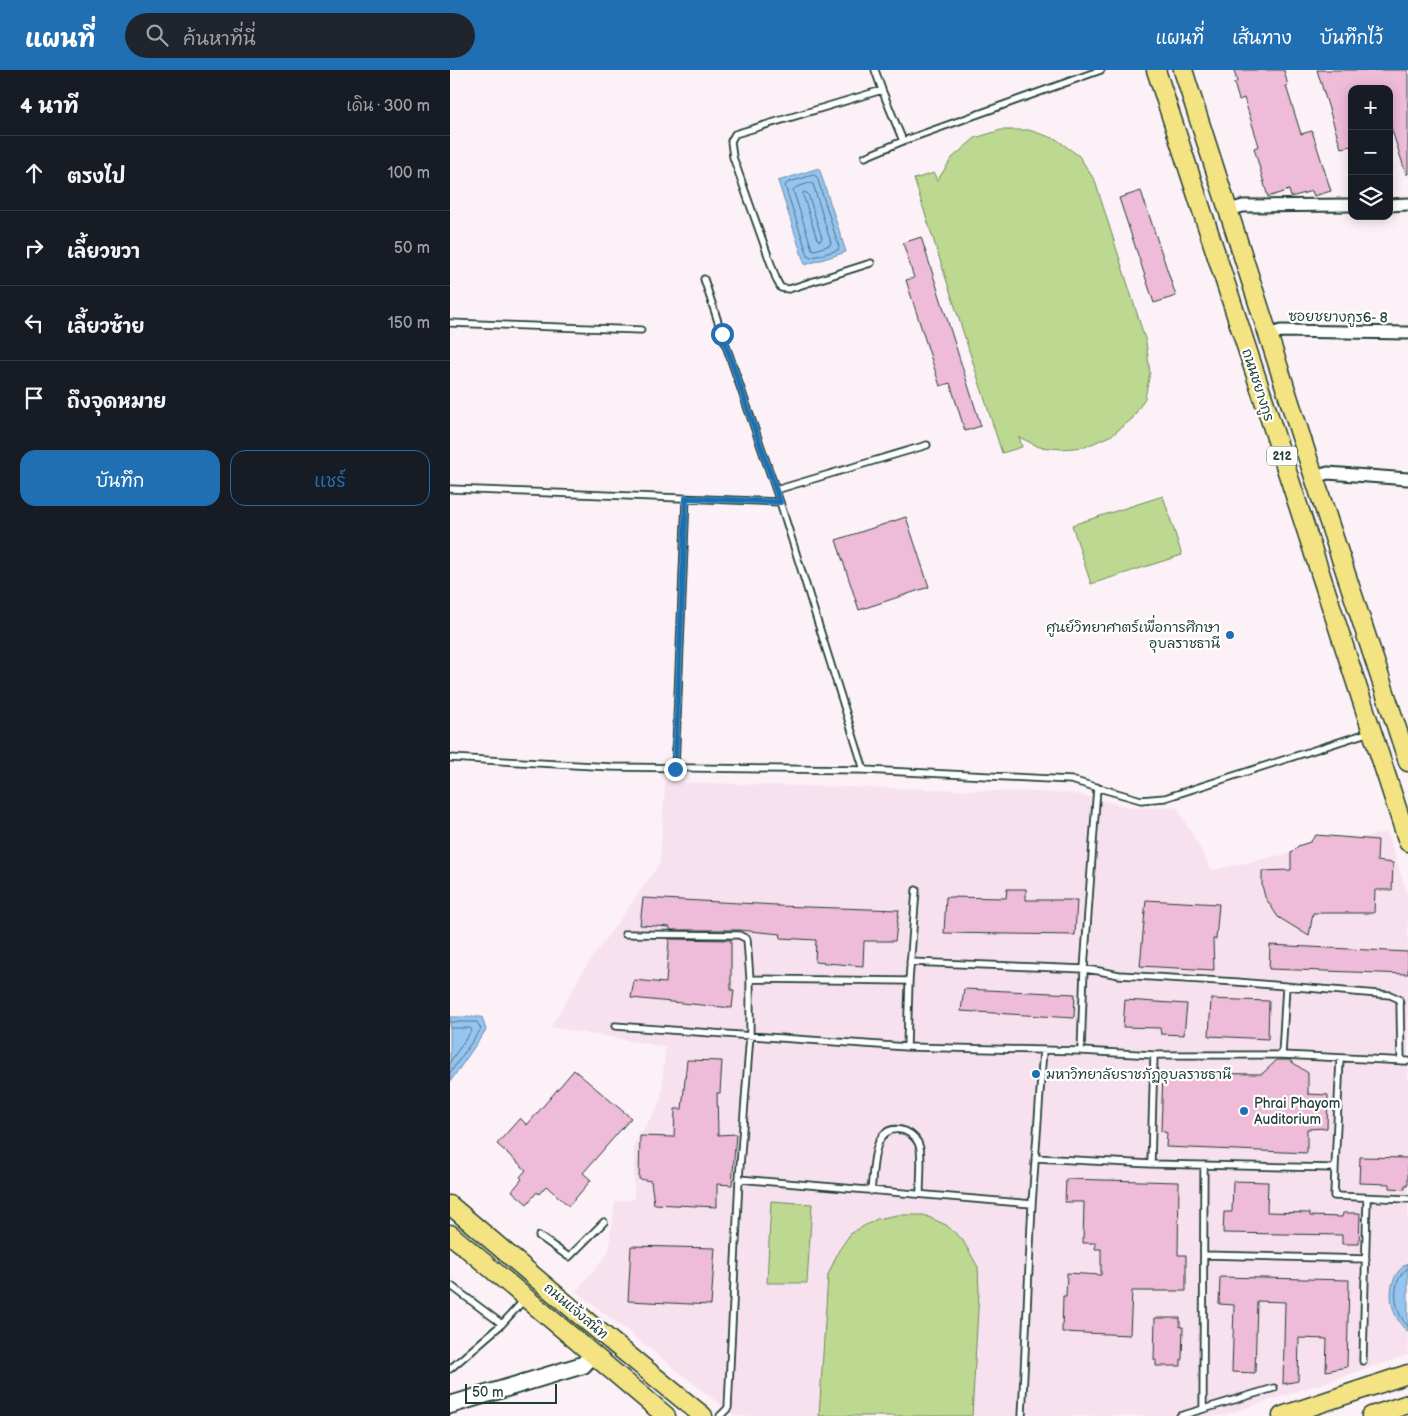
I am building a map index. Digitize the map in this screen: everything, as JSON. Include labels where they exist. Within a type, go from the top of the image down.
[{"type":"main road","name":"ถนนชยางกูร","points":[[1156,70],[1408,842]]},
{"type":"main road","name":"ถนนชยางกูร","points":[[1183,70],[1408,762]]},
{"type":"main road","name":"ถนนแจ้งสนิท","points":[[450,1205],[589,1323],[703,1416]]},
{"type":"main road","name":"ถนนแจ้งสนิท","points":[[450,1234],[666,1416]]},
{"type":"main road","points":[[1282,1416],[1408,1374]]},
{"type":"main road","points":[[1371,1416],[1408,1404]]},
{"type":"street","points":[[1393,205],[1408,204]]},
{"type":"street","points":[[1229,210],[1243,206],[1348,205]]},
{"type":"street","name":"ซอยชยางกูร6- 8","points":[[1268,335],[1280,331],[1408,333]]},
{"type":"street","points":[[1314,477],[1328,473],[1408,479]]},
{"type":"street","points":[[450,1405],[583,1365],[592,1355]]},
{"type":"lane","points":[[876,70],[882,90],[903,141]]},
{"type":"lane","points":[[865,157],[903,141],[1101,70]]},
{"type":"lane","points":[[871,263],[789,289],[781,288],[733,156],[732,141],[735,134],[882,90]]},
{"type":"lane","points":[[704,279],[780,502],[864,770]]},
{"type":"lane","points":[[450,323],[641,330]]},
{"type":"lane","points":[[776,490],[926,445]]},
{"type":"lane","points":[[450,489],[780,502]]},
{"type":"lane","points":[[675,769],[686,498]]},
{"type":"lane","points":[[450,758],[612,767],[864,770],[1071,780],[1141,800],[1165,798],[1372,732]]},
{"type":"lane","points":[[1081,1051],[1084,969],[1097,787]]},
{"type":"lane","points":[[907,1047],[910,962],[916,890]]},
{"type":"lane","points":[[625,934],[739,935],[747,939],[750,978],[750,1035],[739,1180],[728,1408],[720,1416]]},
{"type":"lane","points":[[910,962],[1084,969],[1119,976],[1195,979],[1395,996],[1400,1003],[1401,1061]]},
{"type":"lane","points":[[750,978],[909,981]]},
{"type":"lane","points":[[1282,1055],[1286,986]]},
{"type":"lane","points":[[615,1026],[907,1047],[1081,1051],[1154,1055],[1282,1055],[1408,1061]]},
{"type":"lane","points":[[1022,1416],[1032,1204],[1043,1050]]},
{"type":"lane","points":[[1151,1164],[1154,1055]]},
{"type":"lane","points":[[1340,1059],[1334,1196],[1408,1199]]},
{"type":"lane","points":[[871,1190],[877,1142],[886,1132],[899,1130],[912,1134],[920,1146],[920,1194]]},
{"type":"lane","points":[[1035,1158],[1151,1164],[1335,1168]]},
{"type":"lane","points":[[1204,1165],[1204,1409]]},
{"type":"lane","points":[[739,1180],[1032,1204]]},
{"type":"lane","points":[[1363,1361],[1367,1198]]},
{"type":"lane","points":[[539,1236],[569,1257],[604,1222]]},
{"type":"lane","points":[[1204,1255],[1366,1259]]},
{"type":"lane","points":[[450,1285],[502,1324]]},
{"type":"lane","points":[[450,1370],[502,1324],[525,1298]]},
{"type":"lane","points":[[1180,1416],[1274,1388]]},
{"type":"shaded area","name":"มหาวิทยาลัยราชภัฏอุบลราชธานี","points":[[665,782],[1071,793],[1133,808],[1177,807],[1212,870],[1387,832],[1408,895],[1408,1355],[1222,1416],[735,1416],[576,1291],[608,1253],[615,1202],[634,1199],[634,1144],[661,1101],[665,1047],[551,1027],[585,968],[660,863]]},
{"type":"green space","points":[[1001,130],[1029,130],[1056,139],[1079,156],[1095,181],[1146,342],[1150,373],[1145,398],[1132,419],[1112,435],[1085,447],[1062,449],[1039,447],[1019,437],[1022,447],[1002,453],[914,179],[934,173],[937,181],[952,158],[975,138]]},
{"type":"green space","points":[[1163,496],[1182,555],[1091,584],[1072,525]]},
{"type":"green space","points":[[771,1201],[812,1204],[807,1283],[767,1283]]},
{"type":"green space","points":[[897,1215],[924,1215],[946,1225],[962,1239],[978,1267],[979,1292],[972,1416],[819,1416],[828,1275],[839,1250],[851,1233],[877,1219]]},
{"type":"water","points":[[819,168],[846,252],[805,265],[778,181]]},
{"type":"water","points":[[450,1017],[482,1017],[486,1030],[450,1082]]},
{"type":"water","points":[[1408,1263],[1408,1332],[1396,1316],[1391,1297],[1395,1278]]},
{"type":"building","points":[[1234,70],[1284,70],[1288,86],[1286,86],[1301,134],[1312,131],[1331,191],[1314,196],[1312,191],[1291,197],[1289,190],[1268,197],[1254,148],[1259,146],[1244,98],[1239,100],[1234,83],[1237,82]]},
{"type":"building","points":[[1317,70],[1408,70],[1408,174],[1406,174],[1393,133],[1393,85],[1348,85],[1348,147],[1341,148]]},
{"type":"building","points":[[1141,191],[1176,296],[1154,303],[1119,198]]},
{"type":"building","points":[[921,237],[981,426],[965,431],[950,383],[940,386],[906,280],[914,278],[903,243]]},
{"type":"building","points":[[906,517],[929,587],[859,610],[836,540]]},
{"type":"building","points":[[1316,835],[1378,840],[1377,861],[1393,863],[1392,890],[1375,890],[1374,913],[1313,913],[1309,936],[1278,917],[1265,897],[1262,885],[1262,871],[1291,870],[1291,853],[1298,846],[1310,842]]},
{"type":"building","points":[[1007,889],[1026,889],[1026,900],[1077,900],[1075,935],[944,933],[946,897],[1006,898]]},
{"type":"building","points":[[643,898],[777,906],[899,910],[895,941],[864,941],[863,966],[815,962],[816,940],[780,938],[781,934],[739,930],[670,930],[670,927],[640,925]]},
{"type":"building","points":[[1146,900],[1219,904],[1216,939],[1213,939],[1214,970],[1140,966]]},
{"type":"building","points":[[669,939],[731,940],[731,990],[734,990],[732,1008],[631,998],[634,980],[666,983]]},
{"type":"building","points":[[1270,945],[1408,952],[1408,974],[1269,969]]},
{"type":"building","points":[[964,989],[1075,994],[1074,1018],[961,1011]]},
{"type":"building","points":[[1211,999],[1269,1001],[1268,1039],[1209,1036]]},
{"type":"building","points":[[1125,1000],[1187,1004],[1184,1035],[1161,1034],[1160,1028],[1123,1027]]},
{"type":"building","points":[[687,1060],[722,1061],[720,1093],[717,1093],[718,1135],[736,1134],[732,1185],[717,1184],[717,1207],[654,1204],[651,1181],[639,1179],[640,1136],[674,1137],[675,1109],[682,1109]]},
{"type":"building","name":"Phrai Phayom Auditorium","points":[[1277,1060],[1289,1060],[1308,1073],[1308,1094],[1328,1095],[1327,1128],[1307,1129],[1307,1153],[1166,1147],[1167,1133],[1161,1131],[1163,1073],[1262,1074]]},
{"type":"building","points":[[574,1070],[631,1118],[583,1173],[591,1180],[569,1206],[546,1186],[539,1194],[537,1192],[527,1204],[512,1191],[522,1179],[520,1177],[526,1170],[497,1144],[520,1118],[527,1125]]},
{"type":"building","points":[[1360,1157],[1408,1158],[1408,1185],[1405,1185],[1405,1189],[1390,1188],[1390,1184],[1359,1183]]},
{"type":"building","points":[[1066,1179],[1179,1182],[1178,1255],[1186,1255],[1186,1291],[1132,1291],[1130,1335],[1062,1332],[1063,1296],[1066,1296],[1067,1273],[1101,1275],[1101,1249],[1095,1249],[1096,1243],[1083,1243],[1084,1202],[1065,1202]]},
{"type":"building","points":[[1233,1181],[1268,1182],[1267,1212],[1310,1213],[1310,1216],[1342,1217],[1343,1213],[1360,1213],[1359,1244],[1342,1244],[1342,1235],[1223,1233],[1224,1212],[1232,1212]]},
{"type":"building","points":[[631,1246],[715,1248],[711,1305],[628,1301]]},
{"type":"building","points":[[1220,1277],[1349,1280],[1347,1367],[1326,1371],[1327,1339],[1299,1338],[1298,1381],[1283,1384],[1285,1302],[1257,1301],[1255,1373],[1232,1372],[1234,1305],[1219,1304]]},
{"type":"building","points":[[1155,1318],[1180,1318],[1180,1327],[1183,1327],[1181,1366],[1156,1366],[1156,1360],[1154,1360]]},
{"type":"place","name":"ศูนย์วิทยาศาตร์เพื่อการศึกษา อุบลราชธานี","points":[[1230,635]]},
{"type":"place","name":"มหาวิทยาลัยราชภัฏอุบลราชธานี","points":[[1036,1074]]},
{"type":"place","name":"Phrai Phayom Auditorium","points":[[1244,1111]]},
{"type":"route","points":[[675,769],[686,498],[780,502],[722,334]]}]
